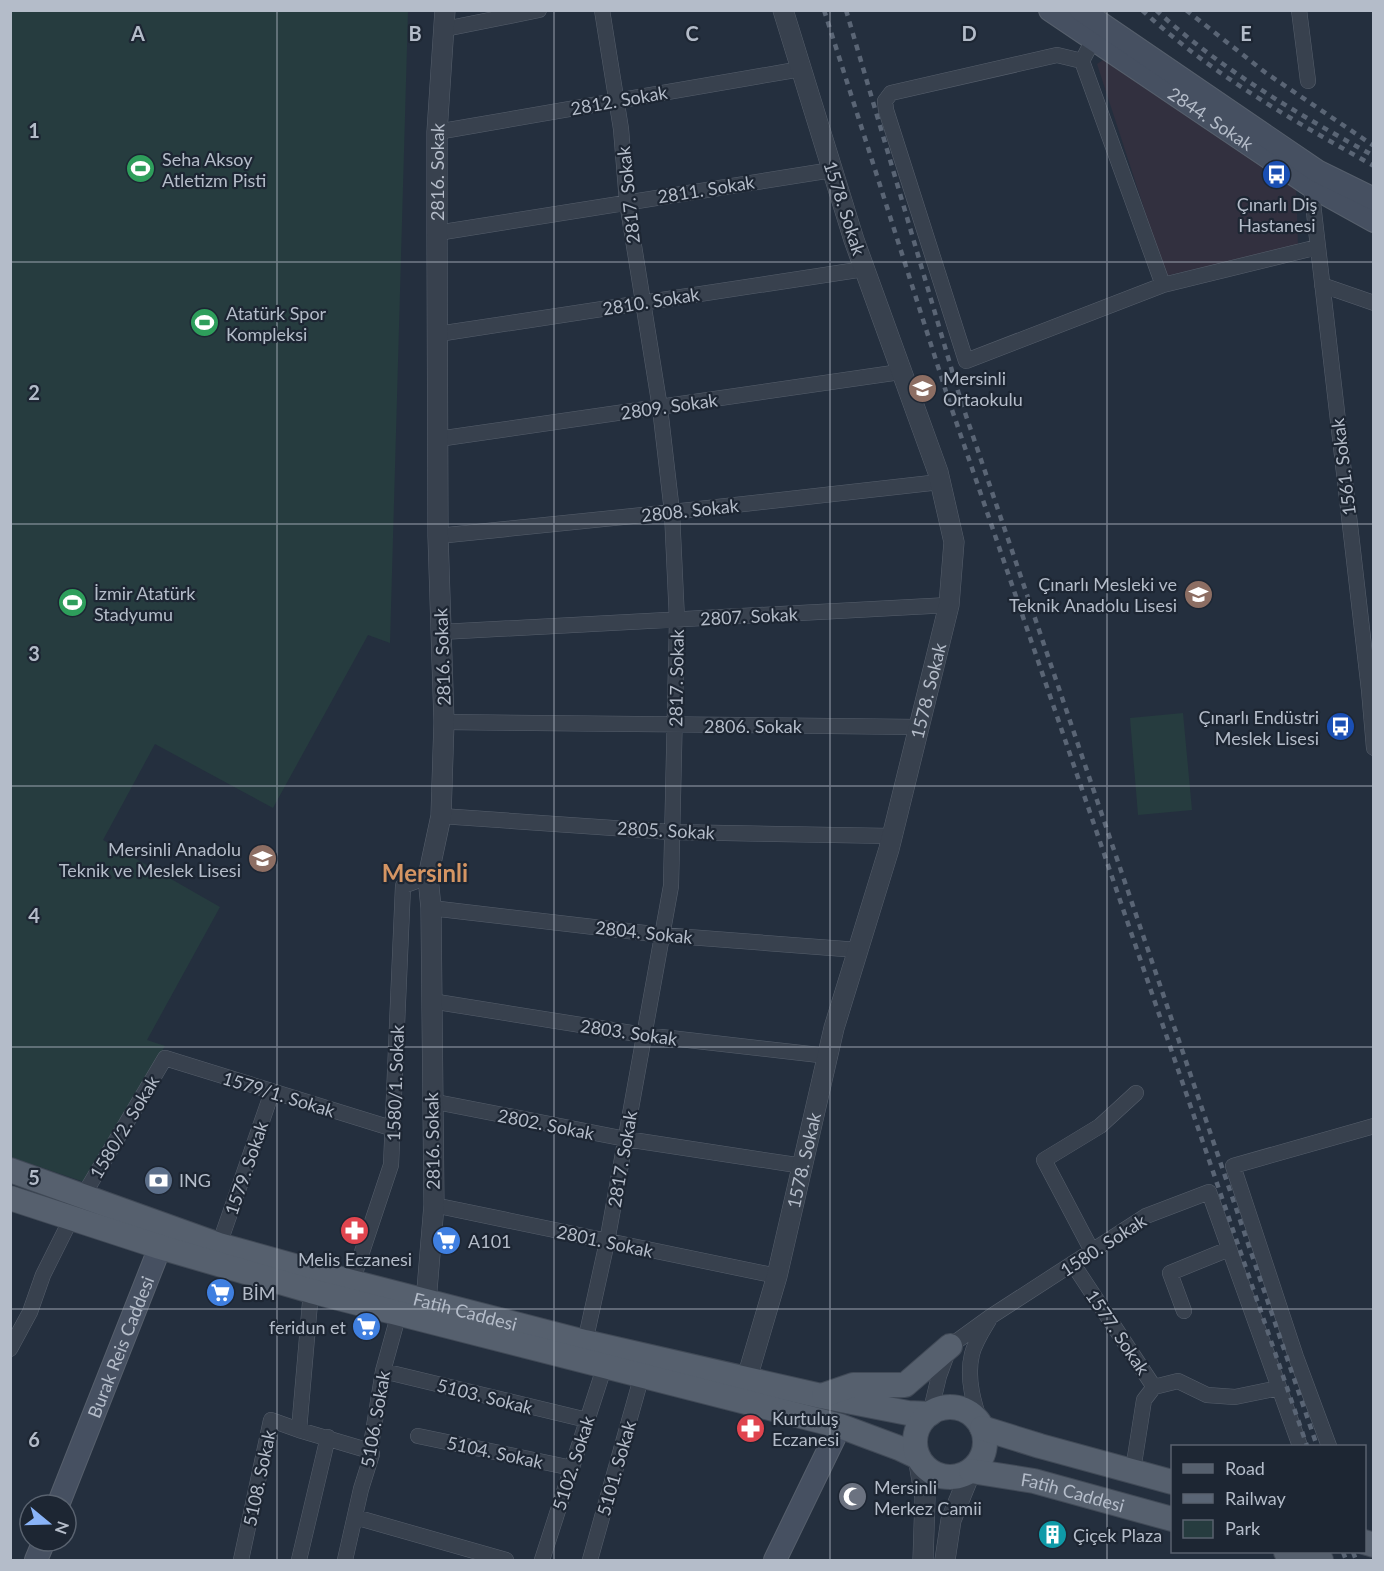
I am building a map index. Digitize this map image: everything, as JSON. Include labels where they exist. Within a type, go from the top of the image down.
[{"type":"main road","name":"2844. Sokak","points":[[1050,10],[1093,40],[1314,179],[1374,199]]},
{"type":"main road","name":"2844. Sokak","points":[[1081,10],[1374,221]]},
{"type":"main road","name":"Fatih Caddesi","points":[[10,1170],[352,1292],[399,1313],[840,1426],[918,1457]]},
{"type":"main road","points":[[10,1198],[160,1247],[311,1291],[352,1292]]},
{"type":"main road","points":[[160,1247],[179,1237],[219,1245]]},
{"type":"main road","name":"Burak Reis Caddesi","points":[[63,1493],[160,1247]]},
{"type":"main road","name":"Fatih Caddesi","points":[[352,1292],[426,1302],[585,1342],[821,1396],[908,1413],[930,1414]]},
{"type":"main road","points":[[821,1396],[853,1385],[905,1385],[950,1346]]},
{"type":"main road","points":[[959,1408],[969,1412],[982,1428],[986,1439],[984,1452],[979,1462],[961,1476],[941,1476],[924,1466],[918,1457],[915,1445],[916,1433],[921,1422],[939,1409],[959,1408]]},
{"type":"main road","points":[[776,1560],[840,1426]]},
{"type":"main road","name":"Fatih Caddesi","points":[[982,1428],[1171,1481]]},
{"type":"main road","name":"Fatih Caddesi","points":[[970,1471],[1034,1481],[1171,1519]]},
{"type":"street","points":[[445,20],[539,10]]},
{"type":"street","name":"2817. Sokak","points":[[585,1342],[608,1242],[671,886],[676,725],[677,620],[672,512],[660,408],[627,202],[621,129],[602,10]]},
{"type":"street","name":"1578. Sokak","points":[[747,1378],[777,1276],[828,1056],[891,836],[919,727],[949,605],[954,542],[940,482],[864,269],[783,10]]},
{"type":"street","points":[[1299,10],[1308,81]]},
{"type":"street","name":"2816. Sokak","points":[[426,1302],[434,1205],[431,1101],[431,908],[428,877],[441,816],[444,722],[438,536],[437,132],[445,20]]},
{"type":"street","points":[[1093,40],[1082,61],[1163,285]]},
{"type":"street","points":[[1082,61],[1057,55],[891,93],[885,101],[966,361],[1163,285],[1318,247]]},
{"type":"street","name":"2812. Sokak","points":[[437,132],[801,69]]},
{"type":"street","name":"2811. Sokak","points":[[437,233],[832,170]]},
{"type":"street","name":"1561. Sokak","points":[[1314,179],[1322,285],[1374,748]]},
{"type":"street","name":"2810. Sokak","points":[[438,334],[864,269]]},
{"type":"street","points":[[1322,285],[1374,303]]},
{"type":"street","name":"2809. Sokak","points":[[438,439],[900,372]]},
{"type":"street","name":"2808. Sokak","points":[[438,536],[940,482]]},
{"type":"street","name":"2807. Sokak","points":[[441,632],[949,605]]},
{"type":"street","name":"2806. Sokak","points":[[444,722],[919,727]]},
{"type":"street","name":"2805. Sokak","points":[[441,816],[671,832],[891,836]]},
{"type":"street","name":"1580/1. Sokak","points":[[352,1292],[391,1165],[403,886],[428,877]]},
{"type":"street","name":"2804. Sokak","points":[[431,908],[662,935],[858,950]]},
{"type":"street","name":"2803. Sokak","points":[[431,1002],[644,1035],[828,1056]]},
{"type":"street","name":"1579/1. Sokak","points":[[165,1058],[394,1129]]},
{"type":"street","name":"1580/2. Sokak","points":[[83,1196],[165,1058]]},
{"type":"street","name":"1579. Sokak","points":[[219,1245],[272,1092]]},
{"type":"street","points":[[1092,1251],[1044,1160],[1100,1126],[1136,1094]]},
{"type":"street","name":"2802. Sokak","points":[[431,1101],[626,1139],[803,1166]]},
{"type":"street","points":[[1329,1445],[1296,1357],[1233,1166],[1374,1126]]},
{"type":"street","name":"1580. Sokak","points":[[950,1346],[990,1317],[1146,1216],[1209,1192],[1300,1445]]},
{"type":"street","name":"2801. Sokak","points":[[434,1205],[777,1276]]},
{"type":"street","points":[[10,1349],[30,1312],[43,1275],[71,1219]]},
{"type":"street","points":[[1184,1311],[1170,1273],[1229,1249]]},
{"type":"street","name":"1577. Sokak","points":[[1073,1264],[1154,1387],[1144,1400],[1133,1470]]},
{"type":"street","name":"5108. Sokak","points":[[241,1560],[271,1420],[299,1430],[311,1291]]},
{"type":"street","name":"5106. Sokak","points":[[345,1560],[361,1489],[372,1454],[370,1451],[383,1371],[399,1313]]},
{"type":"street","points":[[982,1428],[974,1405],[970,1367],[972,1352],[990,1317]]},
{"type":"street","points":[[930,1414],[939,1376],[950,1346]]},
{"type":"street","name":"5102. Sokak","points":[[542,1560],[605,1365]]},
{"type":"street","name":"5103. Sokak","points":[[383,1371],[587,1420]]},
{"type":"street","name":"5101. Sokak","points":[[590,1560],[642,1375]]},
{"type":"street","points":[[1154,1387],[1178,1381],[1207,1395],[1235,1397],[1279,1388]]},
{"type":"street","points":[[299,1430],[370,1451]]},
{"type":"street","name":"5104. Sokak","points":[[418,1436],[572,1468]]},
{"type":"street","points":[[299,1560],[328,1437]]},
{"type":"street","points":[[918,1457],[925,1498],[923,1560]]},
{"type":"street","points":[[945,1560],[951,1520],[970,1471]]},
{"type":"street","points":[[355,1517],[506,1560]]},
{"type":"shaded area","points":[[1106,58],[1296,183],[1298,245],[1166,276],[1097,64]]},
{"type":"green space","name":"Atatürk Spor Kompleksi","points":[[11,11],[408,11],[390,643],[368,635],[273,808],[155,744],[103,840],[220,907],[147,1040],[165,1046],[84,1182],[11,1157]]},
{"type":"green space","points":[[1183,713],[1192,810],[1138,815],[1130,718]]},
{"type":"railway","points":[[824,10],[949,401],[1307,1445]]},
{"type":"railway","points":[[846,10],[960,398],[1317,1445]]},
{"type":"railway","points":[[1142,10],[1196,55],[1253,95],[1374,166]]},
{"type":"railway","points":[[1156,10],[1206,52],[1233,71],[1288,107],[1374,156]]},
{"type":"railway","points":[[1186,10],[1266,73],[1374,146]]},
{"type":"railway","points":[[1343,1553],[1346,1560]]},
{"type":"railway","points":[[1353,1553],[1356,1560]]},
{"type":"place","name":"Seha Aksoy Atletizm Pisti","points":[[141,169]]},
{"type":"place","name":"Çınarlı Diş Hastanesi","points":[[1277,175]]},
{"type":"place","name":"Atatürk Spor Kompleksi","points":[[205,323]]},
{"type":"place","name":"Mersinli Ortaokulu","points":[[922,388]]},
{"type":"place","name":"Çınarlı Mesleki ve Teknik Anadolu Lisesi","points":[[1198,594]]},
{"type":"place","name":"İzmir Atatürk Stadyumu","points":[[73,603]]},
{"type":"place","name":"Çınarlı Endüstri Meslek Lisesi","points":[[1340,727]]},
{"type":"place","name":"Mersinli Anadolu Teknik ve Meslek Lisesi","points":[[262,859]]},
{"type":"place","name":"ING","points":[[158,1180]]},
{"type":"place","name":"Melis Eczanesi","points":[[355,1230]]},
{"type":"place","name":"A101","points":[[447,1241]]},
{"type":"place","name":"BİM","points":[[221,1293]]},
{"type":"place","name":"feridun et","points":[[367,1327]]},
{"type":"place","name":"Kurtuluş Eczanesi","points":[[751,1428]]},
{"type":"place","name":"Mersinli Merkez Camii","points":[[853,1497]]},
{"type":"place","name":"Çiçek Plaza","points":[[1052,1535]]},
{"type":"district","name":"Mersinli","points":[[425,872]]}]
